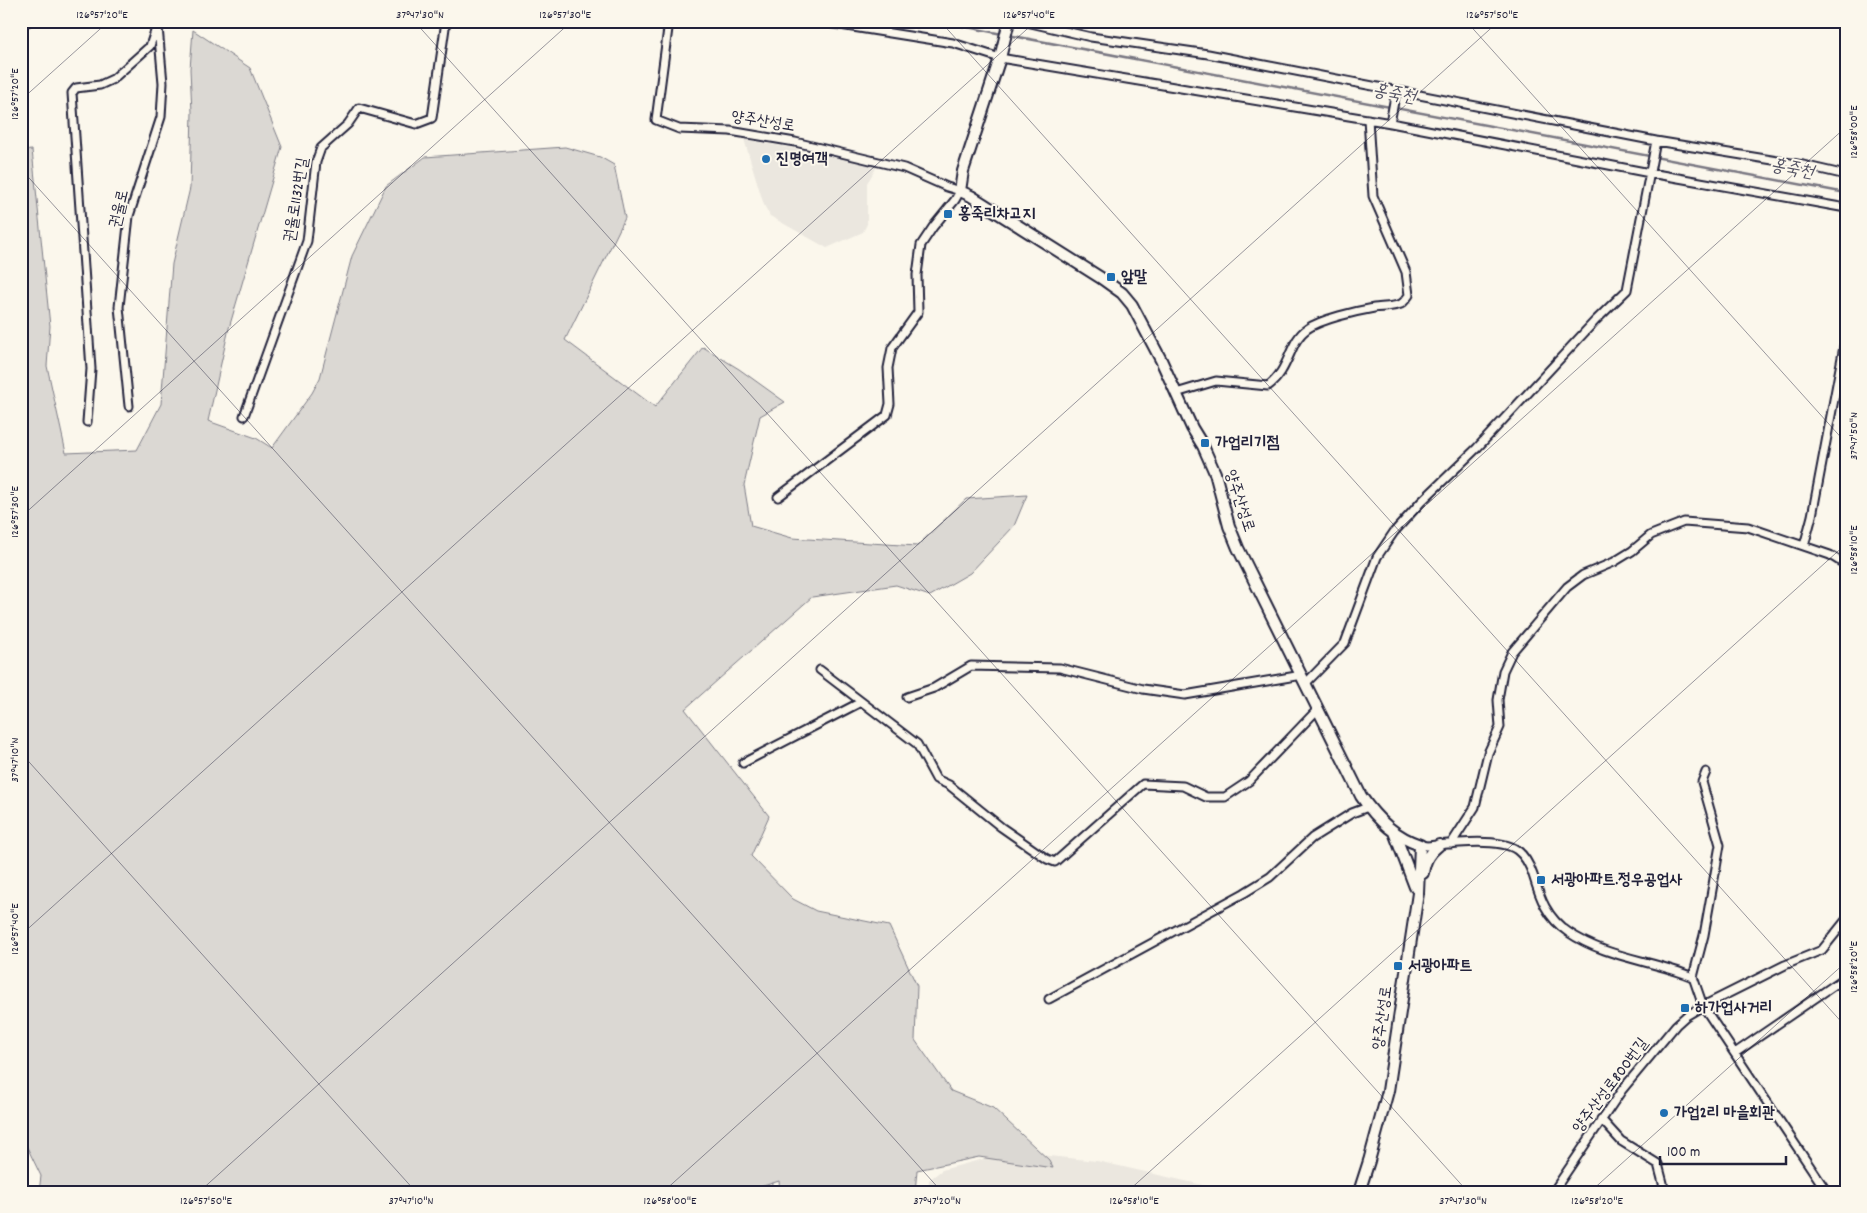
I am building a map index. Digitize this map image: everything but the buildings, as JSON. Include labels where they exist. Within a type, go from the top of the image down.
[{"type":"street","points":[[21,26],[29,21]]},
{"type":"street","name":"권율로1132번길","points":[[244,416],[307,241],[316,162],[321,148],[348,124],[359,108],[416,124],[432,118],[446,21]]},
{"type":"street","name":"양주산성로","points":[[669,21],[656,120],[679,129],[730,131],[813,146],[904,168],[971,196],[1072,258],[1122,293],[1132,305],[1161,360],[1214,473],[1229,526],[1238,548],[1368,807],[1394,832],[1420,845],[1494,843],[1517,850],[1530,865],[1544,908],[1557,924],[1567,932],[1591,945],[1621,957],[1681,972],[1693,977]]},
{"type":"street","points":[[815,21],[954,43],[1000,58],[1368,119],[1650,174],[1846,208]]},
{"type":"street","points":[[1022,21],[1091,37],[1208,54],[1656,141],[1803,165],[1846,175]]},
{"type":"street","points":[[87,422],[91,369],[72,93],[76,88],[100,85],[113,79],[150,46],[158,22]]},
{"type":"street","name":"권율로","points":[[129,406],[119,307],[129,216],[161,117],[163,83],[158,22]]},
{"type":"street","points":[[778,497],[886,415],[890,404],[888,368],[892,348],[918,312],[917,275],[922,245],[960,191],[962,171],[1000,58],[1008,23]]},
{"type":"street","points":[[1390,123],[1396,91]]},
{"type":"street","points":[[1176,393],[1216,381],[1268,386],[1282,372],[1297,340],[1306,329],[1323,322],[1363,311],[1402,304],[1409,296],[1406,272],[1372,196],[1368,119]]},
{"type":"street","points":[[907,697],[934,688],[970,666],[1060,668],[1143,689],[1184,695],[1304,679],[1345,643],[1377,557],[1394,532],[1421,502],[1477,448],[1595,321],[1627,290],[1656,141]]},
{"type":"street","points":[[1804,546],[1812,516],[1846,336]]},
{"type":"street","points":[[1451,844],[1475,807],[1488,753],[1500,727],[1498,700],[1503,671],[1512,652],[1567,587],[1583,575],[1614,562],[1632,551],[1650,534],[1684,522],[1748,527],[1784,541],[1830,555],[1846,565]]},
{"type":"street","points":[[820,670],[917,744],[936,779],[949,785],[1001,826],[1047,859],[1055,862],[1143,784],[1182,786],[1206,798],[1225,797],[1249,781],[1318,709]]},
{"type":"street","points":[[743,763],[861,702]]},
{"type":"street","points":[[1706,772],[1702,782],[1720,845],[1704,935],[1693,977],[1703,1006],[1828,1192]]},
{"type":"street","points":[[1049,999],[1270,878],[1312,838],[1352,812],[1368,807]]},
{"type":"street","points":[[1394,832],[1418,893]]},
{"type":"street","name":"양주산성로","points":[[1359,1192],[1388,1091],[1418,893],[1420,845]]},
{"type":"street","points":[[1418,893],[1425,861],[1430,852],[1439,845]]},
{"type":"street","name":"양주산성로800번길","points":[[1553,1192],[1622,1090],[1666,1036],[1686,1016],[1785,965],[1822,950],[1846,920]]},
{"type":"street","points":[[1735,1052],[1846,977]]},
{"type":"street","points":[[1601,1119],[1621,1141],[1658,1164],[1664,1192]]},
{"type":"shaded area","points":[[193,30],[250,68],[282,147],[229,328],[208,421],[256,438],[272,448],[312,393],[320,378],[352,256],[386,186],[425,157],[565,147],[600,157],[614,165],[625,218],[565,340],[655,407],[703,347],[739,369],[785,402],[760,416],[744,485],[751,526],[792,538],[917,546],[966,499],[1027,495],[1014,526],[970,573],[930,596],[896,585],[812,597],[685,709],[769,816],[751,856],[793,899],[816,911],[889,926],[917,986],[915,1040],[951,1091],[993,1108],[1049,1160],[1053,1168],[979,1157],[917,1170],[915,1192],[780,1192],[779,1181],[744,1192],[39,1192],[41,1176],[26,1145],[21,1145],[21,151],[32,150],[50,326],[47,366],[66,453],[137,450],[161,404],[172,264],[190,188],[192,112],[190,69]]},
{"type":"shaded area","points":[[744,139],[878,165],[867,183],[867,224],[863,232],[827,248],[770,216],[764,205]]},
{"type":"shaded area","points":[[1010,1152],[1097,1161],[1207,1186],[1213,1192],[928,1192],[929,1180],[942,1170]]},
{"type":"waterway","name":"홍죽천","points":[[937,21],[1002,34]]},
{"type":"waterway","name":"홍죽천","points":[[1008,35],[1846,193]]},
{"type":"place","name":"진명여객","points":[[766,159]]},
{"type":"place","name":"홍죽리차고지","points":[[948,214]]},
{"type":"place","name":"앞말","points":[[1111,277]]},
{"type":"place","name":"가업리기점","points":[[1205,443]]},
{"type":"place","name":"서광아파트.정우공업사","points":[[1541,880]]},
{"type":"place","name":"서광아파트","points":[[1398,966]]},
{"type":"place","name":"하가업사거리","points":[[1685,1008]]},
{"type":"place","name":"가업2리 마을회관","points":[[1664,1113]]}]
